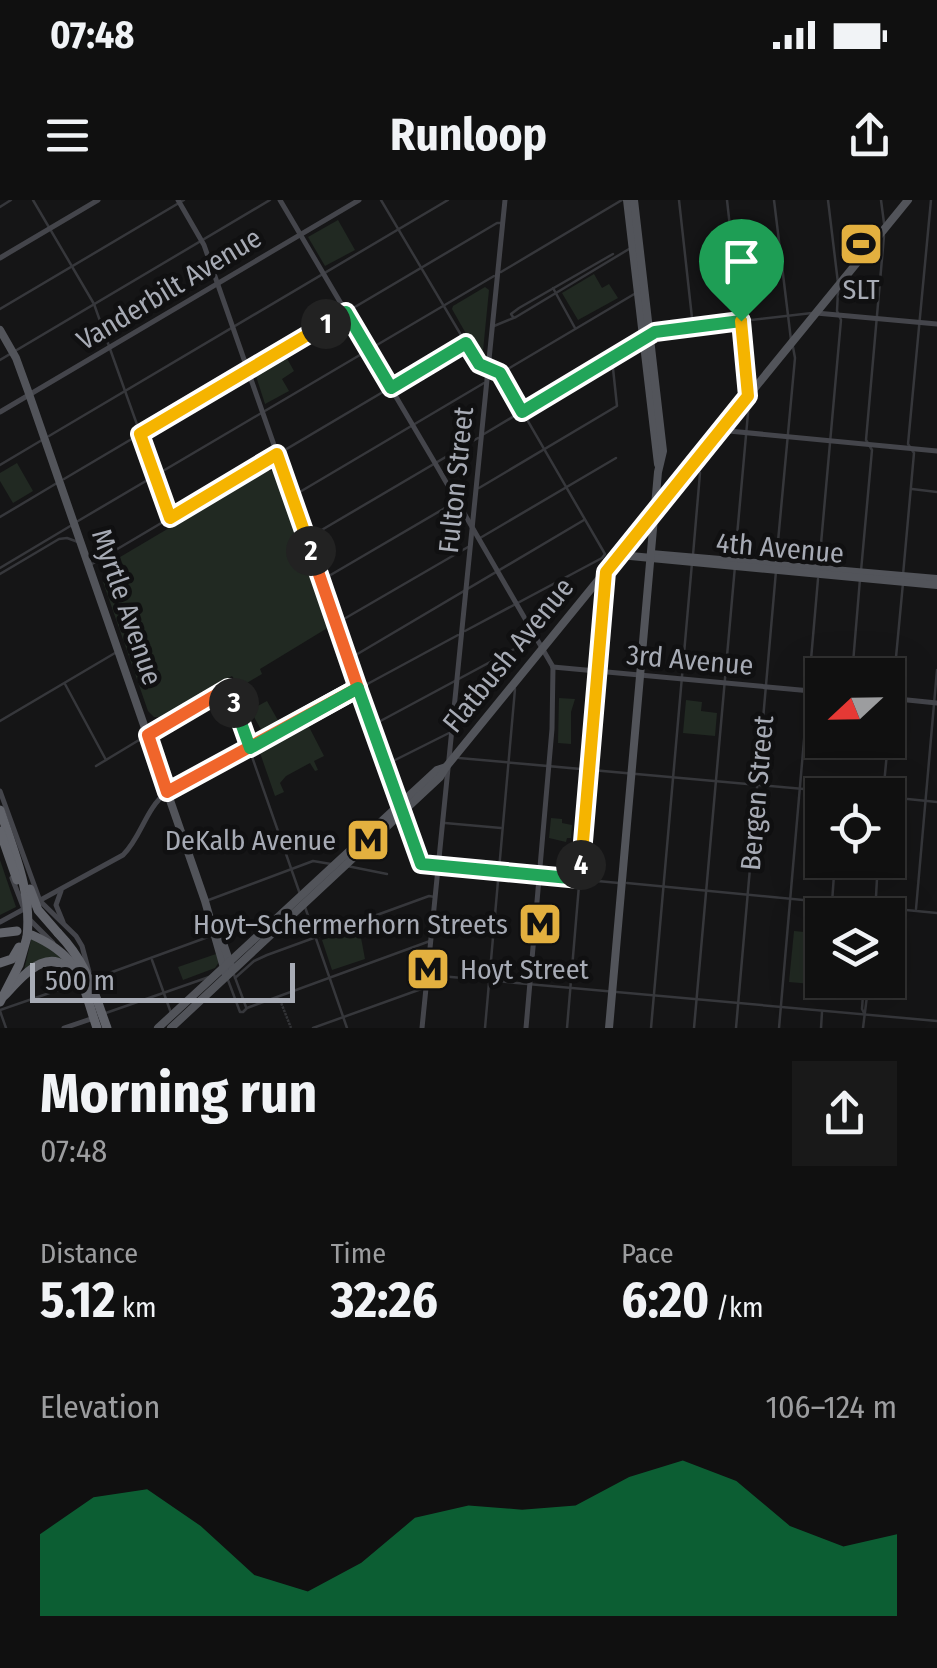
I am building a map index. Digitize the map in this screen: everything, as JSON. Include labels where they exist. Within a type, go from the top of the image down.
[{"type":"highway","points":[[0,810],[36,906],[61,929],[90,980],[98,1020]]},
{"type":"highway","points":[[0,831],[20,890],[26,934],[12,958],[0,963]]},
{"type":"highway","points":[[4,996],[19,965],[26,934],[28,902],[14,850]]},
{"type":"highway","points":[[0,933],[26,934],[66,956],[79,972],[86,998]]},
{"type":"highway","points":[[4,996],[33,968],[54,962],[70,970],[98,1020],[107,1028]]},
{"type":"main road","points":[[0,258],[98,200]]},
{"type":"main road","points":[[280,200],[553,667],[552,729],[526,1028]]},
{"type":"main road","name":"Vanderbilt Avenue","points":[[0,412],[359,200]]},
{"type":"main road","name":"Fulton Street","points":[[422,1028],[504,200]]},
{"type":"main road","points":[[609,1028],[658,472],[664,451],[659,438],[650,335],[625,200]]},
{"type":"main road","points":[[634,200],[638,292],[650,335]]},
{"type":"main road","name":"Flatbush Avenue","points":[[401,809],[437,770],[450,763],[908,200]]},
{"type":"main road","points":[[180,201],[202,240],[218,284],[401,809]]},
{"type":"main road","points":[[816,313],[937,324]]},
{"type":"main road","name":"Myrtle Avenue","points":[[0,330],[30,395],[230,970]]},
{"type":"main road","points":[[723,428],[937,451]]},
{"type":"main road","name":"4th Avenue","points":[[620,556],[937,582]]},
{"type":"main road","name":"3rd Avenue","points":[[553,667],[805,691]]},
{"type":"main road","points":[[0,922],[123,854],[151,806],[167,792],[358,688]]},
{"type":"main road","points":[[905,699],[936,702]]},
{"type":"main road","points":[[0,791],[40,902],[61,929]]},
{"type":"main road","points":[[158,1028],[212,978],[230,970],[259,946],[334,866],[401,809]]},
{"type":"main road","points":[[171,1028],[401,809]]},
{"type":"main road","points":[[0,831],[12,826]]},
{"type":"main road","points":[[0,844],[24,909],[26,934]]},
{"type":"main road","points":[[10,873],[27,867]]},
{"type":"main road","points":[[61,929],[56,905],[62,889]]},
{"type":"main road","points":[[8,918],[18,919]]},
{"type":"main road","points":[[64,1028],[98,1020]]},
{"type":"street","points":[[0,207],[12,200]]},
{"type":"street","points":[[33,200],[94,304],[170,518]]},
{"type":"street","points":[[0,360],[270,200]]},
{"type":"street","points":[[358,688],[605,555],[500,373],[479,364],[381,200]]},
{"type":"street","points":[[0,465],[448,200]]},
{"type":"street","points":[[0,571],[74,523],[625,200]]},
{"type":"street","points":[[679,200],[691,327]]},
{"type":"street","points":[[694,1028],[748,396],[726,200]]},
{"type":"street","name":"Bergen Street","points":[[736,1028],[795,358],[774,200]]},
{"type":"street","points":[[811,658],[841,320],[837,311],[838,286],[828,200]]},
{"type":"street","points":[[854,658],[872,450],[866,440],[884,230],[882,200]]},
{"type":"street","points":[[894,658],[914,454],[908,444],[931,200]]},
{"type":"street","points":[[0,309],[180,201]]},
{"type":"street","points":[[0,517],[502,223]]},
{"type":"street","points":[[492,327],[636,247]]},
{"type":"street","points":[[554,291],[576,329]]},
{"type":"street","points":[[500,373],[638,292]]},
{"type":"street","points":[[306,539],[650,335],[816,313]]},
{"type":"street","points":[[89,566],[466,343]]},
{"type":"street","points":[[476,490],[617,406],[612,358]]},
{"type":"street","points":[[292,496],[486,382]]},
{"type":"street","points":[[479,539],[616,458]]},
{"type":"street","points":[[651,1028],[700,473],[694,464]]},
{"type":"street","points":[[911,489],[937,492]]},
{"type":"street","points":[[321,581],[457,501]]},
{"type":"street","points":[[348,659],[585,519]]},
{"type":"street","points":[[0,571],[59,539],[81,543]]},
{"type":"street","points":[[336,624],[470,546]]},
{"type":"street","points":[[566,1028],[606,572]]},
{"type":"street","points":[[372,726],[536,638]]},
{"type":"street","points":[[0,721],[118,650]]},
{"type":"street","points":[[916,911],[937,670]]},
{"type":"street","points":[[64,682],[106,760]]},
{"type":"street","points":[[485,1028],[516,682]]},
{"type":"street","points":[[96,766],[228,688],[347,1028]]},
{"type":"street","points":[[779,1028],[805,728]]},
{"type":"street","points":[[385,765],[451,732]]},
{"type":"street","points":[[450,763],[508,762],[805,790]]},
{"type":"street","points":[[905,798],[937,802]]},
{"type":"street","points":[[401,809],[421,864],[805,900]]},
{"type":"street","points":[[443,823],[503,828]]},
{"type":"street","points":[[205,901],[313,861],[334,866]]},
{"type":"street","points":[[345,866],[387,874]]},
{"type":"street","points":[[230,970],[435,897]]},
{"type":"street","points":[[905,910],[937,913]]},
{"type":"street","points":[[432,922],[493,928]]},
{"type":"street","points":[[90,980],[217,934]]},
{"type":"street","points":[[247,1008],[431,941]]},
{"type":"street","points":[[259,946],[266,955]]},
{"type":"street","points":[[151,958],[172,1015]]},
{"type":"street","name":"Myrtle Avenue","points":[[230,970],[247,1008],[240,1012],[230,970]]},
{"type":"street","points":[[428,975],[937,1021]]},
{"type":"street","points":[[98,1020],[164,992],[212,978]]},
{"type":"street","points":[[6,1028],[4,996],[61,989],[69,984]]},
{"type":"street","points":[[313,1028],[426,987]]},
{"type":"street","points":[[863,1028],[864,998]]},
{"type":"street","points":[[821,1028],[822,1010]]},
{"type":"shaded area","points":[[338,220],[355,250],[325,266],[308,237]]},
{"type":"shaded area","points":[[772,236],[777,275],[761,277],[763,291],[743,293],[738,250],[754,248],[755,238]]},
{"type":"shaded area","points":[[594,274],[602,288],[609,284],[618,298],[578,320],[562,293]]},
{"type":"shaded area","points":[[485,287],[489,290],[483,351],[477,353],[452,309]]},
{"type":"shaded area","points":[[285,355],[294,371],[282,379],[289,391],[265,404],[255,373]]},
{"type":"shaded area","points":[[17,463],[33,491],[13,503],[0,481],[0,473]]},
{"type":"shaded area","points":[[267,470],[275,472],[329,627],[260,669],[262,674],[240,687],[232,676],[166,717],[154,717],[148,711],[103,582],[112,579],[115,571],[110,563]]},
{"type":"shaded area","points":[[559,698],[575,699],[571,744],[558,743]]},
{"type":"shaded area","points":[[686,700],[702,702],[701,711],[717,713],[715,736],[683,733]]},
{"type":"shaded area","points":[[267,701],[280,724],[263,733],[250,710]]},
{"type":"shaded area","points":[[308,725],[324,756],[314,761],[318,770],[310,763],[286,776],[280,783],[284,792],[275,796],[259,750]]},
{"type":"shaded area","points":[[551,818],[572,825],[571,838],[566,842],[549,838]]},
{"type":"shaded area","points":[[0,860],[16,907],[0,915]]},
{"type":"shaded area","points":[[359,927],[365,959],[332,970],[322,940]]},
{"type":"shaded area","points":[[794,931],[805,932],[805,983],[789,982]]},
{"type":"shaded area","points":[[32,936],[66,960],[24,970]]},
{"type":"shaded area","points":[[216,954],[219,962],[215,968],[183,980],[178,967]]},
{"type":"tunnel","points":[[280,1000],[291,1028]]},
{"type":"place","name":"SLT","points":[[861,244]]},
{"type":"place","name":"DeKalb Avenue","points":[[368,840]]},
{"type":"place","name":"Hoyt–Schermerhorn Streets","points":[[540,924]]},
{"type":"place","name":"Hoyt Street","points":[[428,969]]},
{"type":"route","points":[[741,321],[655,332],[522,412],[500,373],[479,364],[466,343],[391,388],[346,312],[140,434],[170,518],[277,454],[358,688],[352,693],[348,695],[272,736],[167,792],[148,735],[224,690],[228,688],[230,692],[250,748],[348,695],[358,688],[421,864],[580,879],[606,572],[748,396],[741,321]]}]
